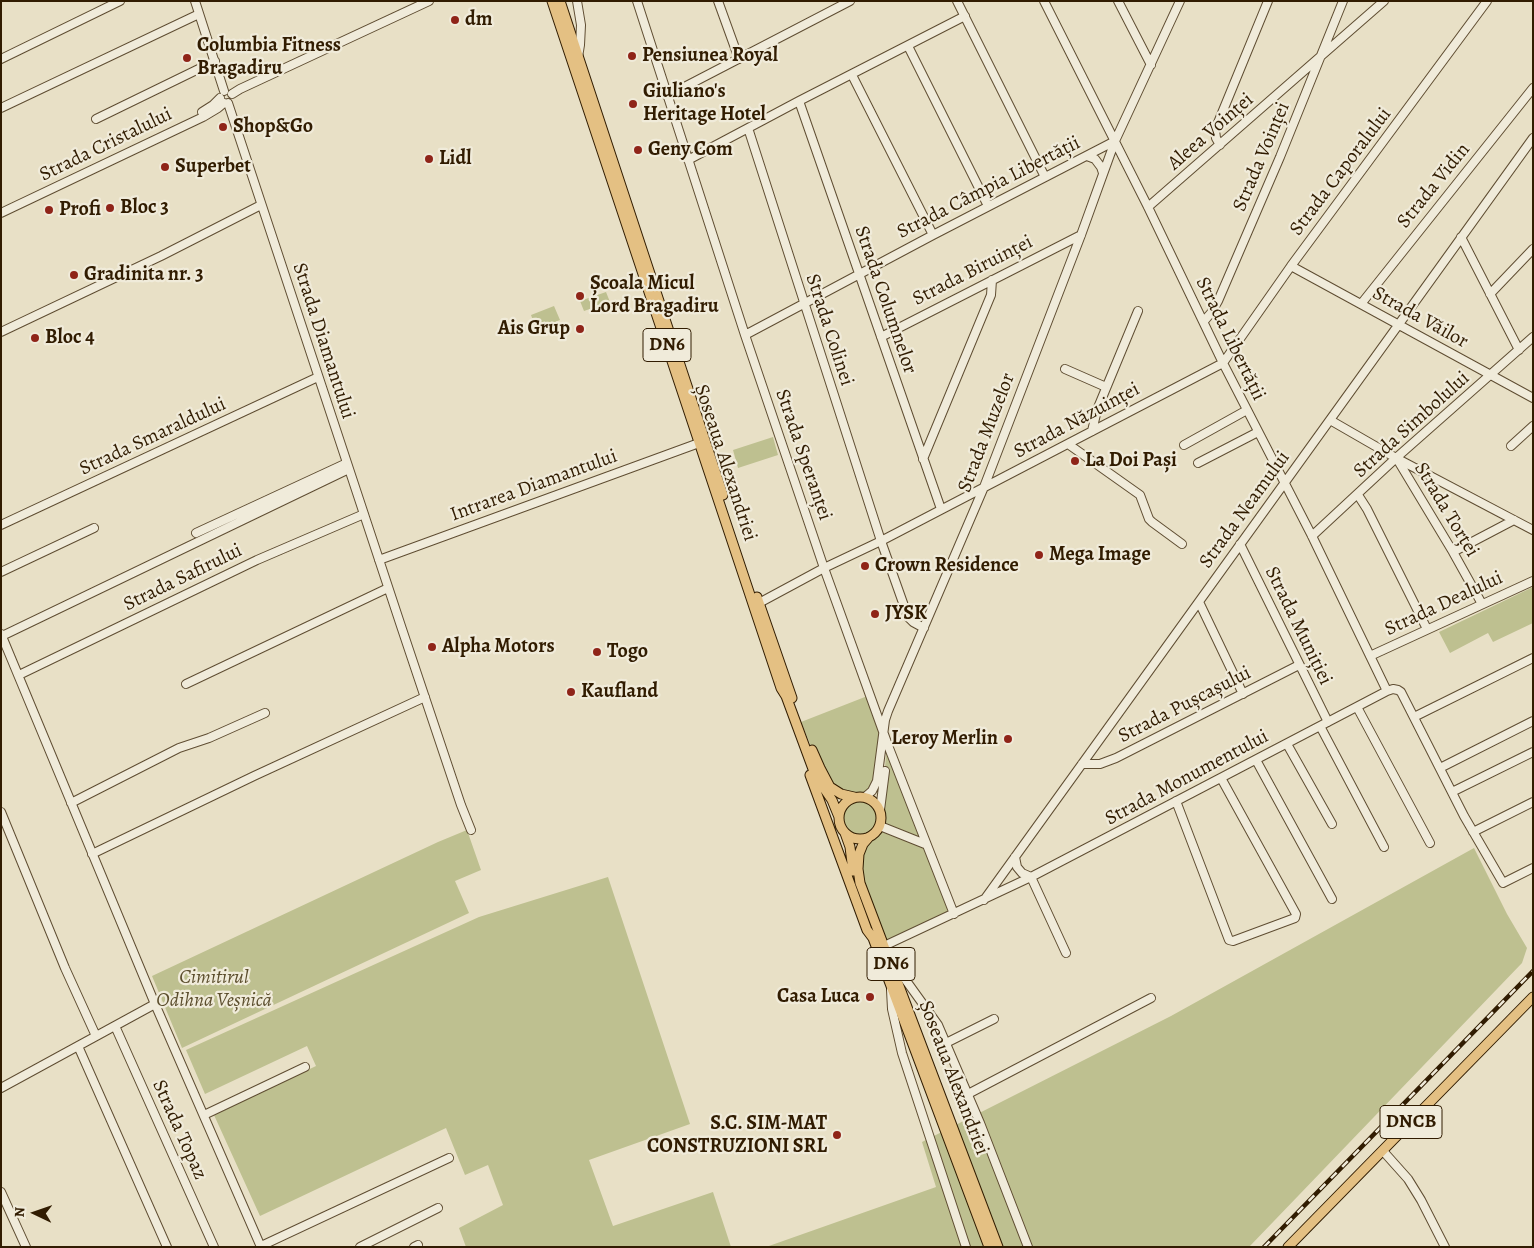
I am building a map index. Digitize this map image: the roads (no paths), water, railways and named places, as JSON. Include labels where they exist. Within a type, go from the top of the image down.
[{"type":"main road","name":"Șoseaua Alexandriei","points":[[552,1],[781,688],[786,696],[813,769],[832,800],[839,817]]},
{"type":"main road","name":"Șoseaua Alexandriei","points":[[560,1],[788,686],[820,768],[830,787],[836,792],[854,797]]},
{"type":"main road","name":"DN6","points":[[781,688],[782,698],[867,930],[873,938]]},
{"type":"main road","name":"DN6","points":[[854,797],[865,797]]},
{"type":"main road","points":[[839,817],[844,804],[854,797]]},
{"type":"main road","points":[[865,797],[872,800],[880,810],[882,815],[880,826]]},
{"type":"main road","name":"DN6","points":[[839,817],[850,847],[855,878],[873,938],[891,990]]},
{"type":"main road","name":"DN6","points":[[869,837],[880,826]]},
{"type":"main road","points":[[844,832],[856,838],[863,839],[869,837]]},
{"type":"main road","name":"Șoseaua Alexandriei","points":[[869,837],[863,844],[859,854],[859,876],[885,950],[998,1247]]},
{"type":"main road","name":"Șoseaua Alexandriei","points":[[891,990],[989,1247]]},
{"type":"main road","name":"DNCB","points":[[1294,1245],[1383,1150],[1533,997]]},
{"type":"street","points":[[1,59],[120,1]]},
{"type":"street","name":"Strada Diamantului","points":[[195,1],[388,588],[471,830]]},
{"type":"street","name":"Strada Cristalului","points":[[1,209],[216,110],[226,98],[240,89],[429,1]]},
{"type":"street","points":[[578,1],[581,30],[578,58]]},
{"type":"street","name":"Strada Speranței","points":[[637,1],[745,335],[824,568],[884,734],[954,914]]},
{"type":"street","points":[[718,1],[739,58]]},
{"type":"street","points":[[667,96],[850,1]]},
{"type":"street","points":[[957,1],[1045,177]]},
{"type":"street","name":"Strada Libertății","points":[[1044,1],[1148,207],[1223,363],[1312,536],[1387,691]]},
{"type":"street","points":[[1118,1],[1151,65]]},
{"type":"street","name":"Strada Muzelor","points":[[884,734],[888,710],[984,488],[1081,235],[1114,141],[1180,1]]},
{"type":"street","points":[[1220,145],[1216,138],[1216,130],[1268,1]]},
{"type":"street","name":"Strada Voinței","points":[[1204,321],[1218,301],[1280,157],[1343,1]]},
{"type":"street","name":"Aleea Voinței","points":[[1148,207],[1384,1]]},
{"type":"street","name":"Strada Caporalului","points":[[1223,363],[1291,266],[1487,1]]},
{"type":"street","points":[[1,108],[199,14]]},
{"type":"street","points":[[688,160],[965,16]]},
{"type":"street","points":[[908,46],[988,206]]},
{"type":"street","points":[[96,119],[215,62]]},
{"type":"street","points":[[852,75],[933,235]]},
{"type":"street","name":"Strada Vidin","points":[[1361,304],[1533,88]]},
{"type":"street","name":"Strada Columnelor","points":[[799,101],[941,509]]},
{"type":"street","name":"Strada Colinei","points":[[748,128],[880,541],[908,617],[924,628]]},
{"type":"street","name":"Strada Neamului","points":[[984,900],[1533,138]]},
{"type":"street","name":"Strada Câmpia Libertății","points":[[745,335],[1114,141]]},
{"type":"street","name":"Strada Cristalului","points":[[1,213],[122,153]]},
{"type":"street","points":[[1087,156],[1092,157],[1098,163],[1103,173]]},
{"type":"street","points":[[1,332],[161,256],[261,205]]},
{"type":"street","name":"Strada Biruinței","points":[[881,337],[1081,235]]},
{"type":"street","points":[[1461,237],[1519,350]]},
{"type":"street","points":[[1490,294],[1533,249]]},
{"type":"street","name":"Strada Văilor","points":[[1291,266],[1533,398]]},
{"type":"street","points":[[923,460],[991,295],[992,280]]},
{"type":"street","points":[[1092,431],[1096,410],[1138,311]]},
{"type":"street","name":"Strada Simbolului","points":[[1312,536],[1396,458],[1533,337]]},
{"type":"street","name":"Strada Năzuinței","points":[[759,602],[984,488],[1223,363]]},
{"type":"street","points":[[1065,370],[1106,387]]},
{"type":"street","name":"Strada Smaraldului","points":[[1,525],[318,377]]},
{"type":"street","points":[[1184,445],[1247,410]]},
{"type":"street","points":[[1330,420],[1396,458],[1533,530]]},
{"type":"street","points":[[1511,446],[1533,426]]},
{"type":"street","points":[[1198,463],[1258,432]]},
{"type":"street","name":"Intrarea Diamantului","points":[[379,560],[699,443]]},
{"type":"street","points":[[1068,444],[1140,495],[1149,519],[1182,544]]},
{"type":"street","name":"Strada Torței","points":[[1396,458],[1482,604]]},
{"type":"street","points":[[196,533],[348,466]]},
{"type":"street","points":[[348,466],[2,635],[4,647],[19,675],[155,1004],[261,1246],[449,1158]]},
{"type":"street","points":[[1358,495],[1367,509],[1427,630]]},
{"type":"street","name":"Strada Safirului","points":[[19,675],[257,560],[364,514]]},
{"type":"street","points":[[1453,552],[1514,520]]},
{"type":"street","points":[[1,572],[94,528]]},
{"type":"street","name":"Strada Muniției","points":[[1240,544],[1384,847]]},
{"type":"street","name":"Strada Dealului","points":[[1370,656],[1533,581]]},
{"type":"street","points":[[186,684],[388,588]]},
{"type":"street","points":[[1199,602],[1243,694]]},
{"type":"street","points":[[1533,658],[1414,717],[1473,832],[1503,883],[1533,868]]},
{"type":"street","name":"Strada Pușcașului","points":[[1082,764],[1100,764],[1116,758],[1299,665]]},
{"type":"street","name":"Strada Monumentului","points":[[885,950],[1031,877],[1387,691],[1398,690],[1401,692],[1414,717]]},
{"type":"street","points":[[92,854],[425,697]]},
{"type":"street","points":[[1357,707],[1430,843]]},
{"type":"street","points":[[71,804],[179,748],[209,738],[265,713]]},
{"type":"street","points":[[1440,768],[1533,721]]},
{"type":"street","points":[[865,797],[878,782],[884,734]]},
{"type":"street","points":[[880,810],[886,754],[884,734]]},
{"type":"street","points":[[1287,744],[1332,824]]},
{"type":"street","points":[[1452,792],[1533,752]]},
{"type":"street","points":[[1256,760],[1332,899]]},
{"type":"street","points":[[1176,801],[1229,940],[1233,941],[1295,918],[1296,914],[1221,778]]},
{"type":"street","points":[[1473,832],[1533,802]]},
{"type":"street","points":[[1,812],[65,968],[96,1036]]},
{"type":"street","points":[[880,826],[926,844]]},
{"type":"street","points":[[1015,857],[1017,867],[1022,873],[1031,877],[1066,953]]},
{"type":"street","points":[[885,950],[903,978],[935,1019],[968,1094],[1028,1247]]},
{"type":"street","points":[[891,990],[894,1023],[902,1053],[966,1247]]},
{"type":"street","points":[[968,1094],[1151,998]]},
{"type":"street","points":[[1,1088],[155,1004]]},
{"type":"street","points":[[946,1043],[994,1020]]},
{"type":"street","name":"Strada Topaz","points":[[116,1026],[214,1247]]},
{"type":"street","points":[[78,1046],[167,1247]]},
{"type":"street","points":[[204,1115],[306,1067]]},
{"type":"street","points":[[1383,1150],[1408,1179],[1445,1247]]},
{"type":"street","points":[[1,1192],[26,1247]]},
{"type":"street","points":[[360,1247],[438,1208]]},
{"type":"railway","points":[[1264,1247],[1533,971]]},
{"type":"place","name":"dm","points":[[455,20]]},
{"type":"place","name":"Pensiunea Royal","points":[[632,56]]},
{"type":"place","name":"Columbia Fitness Bragadiru","points":[[187,58]]},
{"type":"place","name":"Giuliano's Heritage Hotel","points":[[633,104]]},
{"type":"place","name":"Shop&Go","points":[[223,127]]},
{"type":"place","name":"Geny Com","points":[[638,150]]},
{"type":"place","name":"Lidl","points":[[429,159]]},
{"type":"place","name":"Superbet","points":[[165,167]]},
{"type":"place","name":"Bloc 3","points":[[110,208]]},
{"type":"place","name":"Profi","points":[[49,210]]},
{"type":"place","name":"Gradinita nr. 3","points":[[74,275]]},
{"type":"place","name":"Școala Micul Lord Bragadiru","points":[[580,296]]},
{"type":"place","name":"Ais Grup","points":[[580,329]]},
{"type":"place","name":"Bloc 4","points":[[35,338]]},
{"type":"place","name":"La Doi Pași","points":[[1075,461]]},
{"type":"place","name":"Mega Image","points":[[1039,555]]},
{"type":"place","name":"Crown Residence","points":[[865,566]]},
{"type":"place","name":"JYSK","points":[[875,614]]},
{"type":"place","name":"Alpha Motors","points":[[432,647]]},
{"type":"place","name":"Togo","points":[[597,652]]},
{"type":"place","name":"Kaufland","points":[[571,692]]},
{"type":"place","name":"Leroy Merlin","points":[[1008,739]]},
{"type":"place","name":"Casa Luca","points":[[870,997]]},
{"type":"place","name":"S.C. SIM-MAT CONSTRUZIONI SRL","points":[[837,1135]]},
{"type":"park label","name":"Cimitirul Odihna Veșnică","points":[[214,990]]}]
